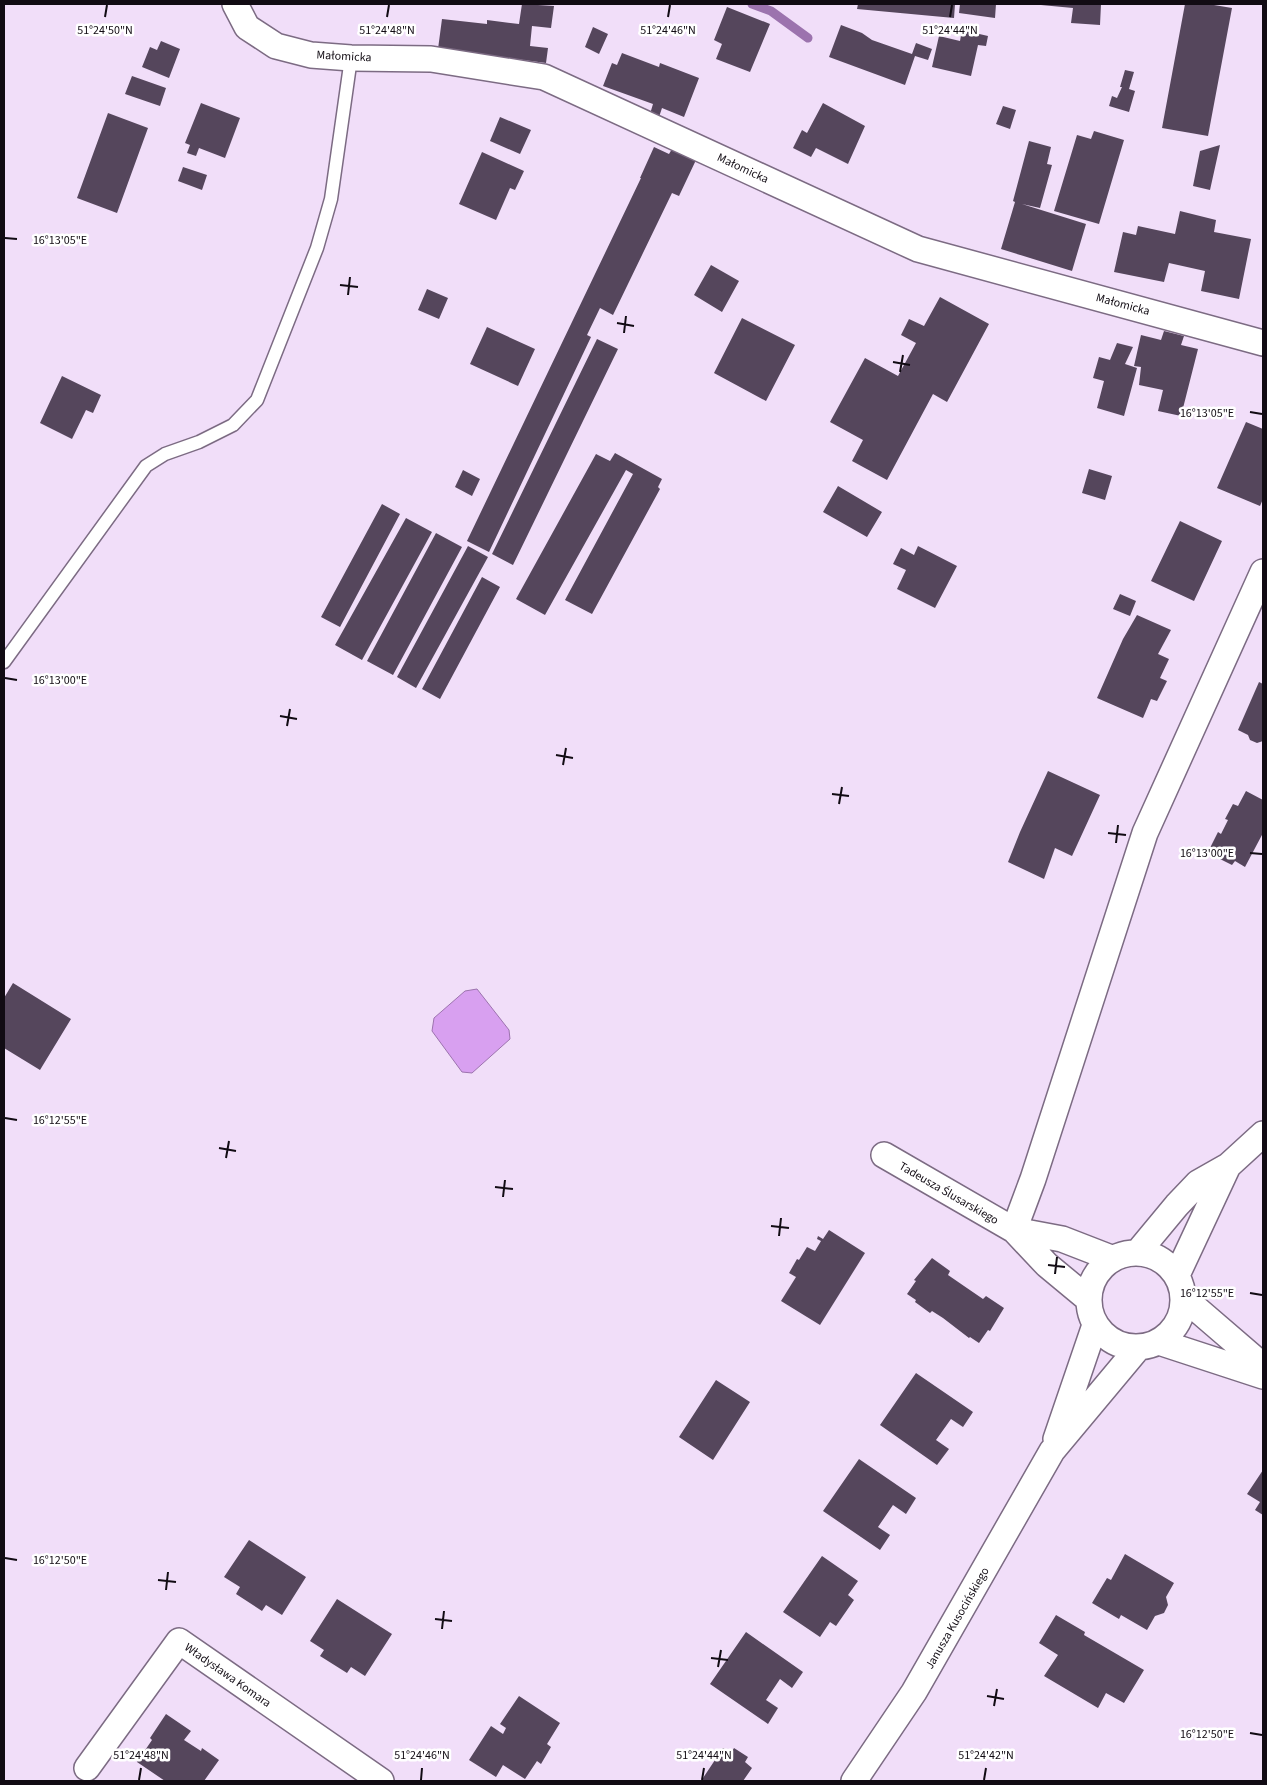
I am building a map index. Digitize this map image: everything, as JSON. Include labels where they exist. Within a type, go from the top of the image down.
[{"type":"street","name":"Małomicka","points":[[236,4],[247,27],[276,46],[311,55],[351,58],[431,59],[544,77],[918,249],[1263,342]]},
{"type":"street","points":[[1014,1230],[1036,1170],[1145,833],[1263,572]]},
{"type":"street","points":[[1138,1252],[1198,1183],[1228,1166],[1263,1134]]},
{"type":"street","name":"Tadeusza Ślusarskiego","points":[[884,1155],[1014,1230]]},
{"type":"street","points":[[1149,1345],[1172,1331],[1181,1315],[1180,1287],[1228,1166]]},
{"type":"street","points":[[1014,1230],[1062,1239],[1111,1258]]},
{"type":"street","points":[[1014,1230],[1048,1266],[1088,1299]]},
{"type":"street","points":[[1263,1366],[1180,1287],[1167,1263],[1153,1255],[1138,1252],[1124,1253],[1111,1258],[1099,1269],[1091,1283],[1088,1299],[1090,1313],[1095,1326],[1107,1338],[1121,1346],[1149,1345],[1263,1376]]},
{"type":"street","name":"Janusza Kusocińskiego","points":[[854,1781],[914,1692],[1052,1451],[1095,1326]]},
{"type":"street","name":"Janusza Kusocińskiego","points":[[1052,1451],[1149,1345]]},
{"type":"street","name":"Władysława Komara","points":[[87,1768],[179,1641],[381,1781]]},
{"type":"lane","points":[[4,662],[146,466],[165,454],[199,442],[233,424],[257,400],[317,248],[331,199],[351,58]]},
{"type":"shaded area","points":[[477,989],[509,1030],[510,1039],[472,1073],[462,1072],[432,1031],[434,1018],[465,991]]},
{"type":"building","points":[[522,4],[554,6],[551,28],[532,26],[530,46],[548,48],[546,63],[438,49],[442,19],[487,24],[487,20],[519,24]]},
{"type":"building","points":[[858,4],[955,4],[954,18],[857,9]]},
{"type":"building","points":[[960,4],[996,4],[995,18],[959,13]]},
{"type":"building","points":[[1041,4],[1101,4],[1100,25],[1071,23],[1073,8]]},
{"type":"building","points":[[1185,4],[1208,4],[1232,8],[1208,136],[1162,128]]},
{"type":"building","points":[[727,7],[770,24],[750,72],[716,59],[722,44],[714,40]]},
{"type":"building","points":[[841,25],[862,33],[872,40],[912,54],[916,43],[932,49],[928,60],[915,56],[905,85],[829,57]]},
{"type":"building","points":[[593,27],[608,34],[599,54],[585,47]]},
{"type":"building","points":[[962,30],[988,36],[986,46],[978,45],[971,76],[932,67],[939,36],[960,41]]},
{"type":"building","points":[[161,41],[180,49],[169,78],[142,67],[150,47],[157,50]]},
{"type":"building","points":[[622,53],[659,67],[660,63],[699,78],[684,117],[662,108],[659,117],[650,114],[653,104],[603,86],[612,63],[617,65]]},
{"type":"building","points":[[1125,70],[1134,72],[1129,89],[1135,91],[1129,112],[1109,106],[1112,96],[1117,98],[1122,87],[1120,87]]},
{"type":"building","points":[[132,76],[166,88],[160,106],[125,94]]},
{"type":"building","points":[[201,103],[240,118],[225,158],[199,148],[196,156],[187,153],[190,145],[185,143]]},
{"type":"building","points":[[823,103],[865,126],[848,164],[816,148],[811,157],[793,148],[802,130],[807,133]]},
{"type":"building","points":[[1003,106],[1016,110],[1010,129],[996,124]]},
{"type":"building","points":[[108,113],[148,128],[117,213],[77,198]]},
{"type":"building","points":[[500,117],[531,130],[520,154],[490,141]]},
{"type":"building","points":[[1094,131],[1124,140],[1099,224],[1054,211],[1077,135],[1091,139]]},
{"type":"building","points":[[1029,141],[1051,147],[1047,164],[1052,165],[1040,208],[1022,204],[1086,224],[1072,271],[1001,249],[1015,202],[1013,201]]},
{"type":"building","points":[[1220,145],[1210,190],[1193,186],[1200,151]]},
{"type":"building","points":[[654,147],[669,154],[672,149],[696,160],[679,196],[672,193],[613,315],[600,308],[587,335],[591,337],[489,552],[467,541],[641,178]]},
{"type":"building","points":[[482,152],[524,171],[515,190],[510,188],[496,220],[459,204]]},
{"type":"building","points":[[183,167],[207,175],[202,190],[178,181]]},
{"type":"building","points":[[1180,211],[1216,220],[1214,232],[1251,239],[1239,299],[1201,291],[1205,271],[1169,263],[1164,282],[1114,272],[1123,232],[1136,235],[1138,226],[1175,234]]},
{"type":"building","points":[[711,265],[739,281],[722,312],[694,295]]},
{"type":"building","points":[[427,289],[448,298],[439,319],[418,310]]},
{"type":"building","points":[[940,297],[989,324],[947,402],[933,394],[887,480],[852,461],[863,440],[830,422],[865,358],[898,376],[916,343],[901,335],[909,319],[924,326]]},
{"type":"building","points":[[742,318],[795,345],[766,401],[714,373]]},
{"type":"building","points":[[487,327],[535,349],[518,386],[470,364]]},
{"type":"building","points":[[1164,331],[1184,336],[1181,345],[1198,349],[1181,416],[1158,411],[1163,390],[1139,385],[1141,367],[1134,366],[1141,335],[1161,340]]},
{"type":"building","points":[[597,339],[618,349],[513,565],[492,554]]},
{"type":"building","points":[[1117,343],[1133,347],[1125,364],[1137,368],[1124,416],[1097,408],[1104,381],[1093,378],[1099,357],[1110,360]]},
{"type":"building","points":[[62,376],[101,395],[93,413],[86,410],[72,439],[40,423]]},
{"type":"building","points":[[1246,422],[1263,429],[1263,499],[1260,506],[1217,488]]},
{"type":"building","points":[[615,453],[662,479],[658,487],[660,489],[592,614],[565,600],[633,474],[626,470],[545,615],[516,599],[596,454],[610,461]]},
{"type":"building","points":[[1089,469],[1112,476],[1105,500],[1082,493]]},
{"type":"building","points":[[463,470],[480,479],[472,496],[455,487]]},
{"type":"building","points":[[838,486],[882,512],[867,537],[823,512]]},
{"type":"building","points":[[382,504],[400,514],[340,627],[321,617]]},
{"type":"building","points":[[406,518],[432,532],[362,660],[335,645]]},
{"type":"building","points":[[1180,521],[1222,541],[1194,601],[1151,581]]},
{"type":"building","points":[[436,533],[462,547],[393,675],[367,661]]},
{"type":"building","points":[[468,546],[488,557],[416,688],[397,677]]},
{"type":"building","points":[[918,546],[957,566],[935,608],[897,589],[906,570],[893,564],[901,548],[914,555]]},
{"type":"building","points":[[482,577],[500,587],[440,699],[422,689]]},
{"type":"building","points":[[1120,594],[1136,601],[1130,616],[1113,609]]},
{"type":"building","points":[[1137,615],[1171,630],[1158,654],[1169,659],[1160,678],[1167,681],[1157,701],[1151,699],[1143,718],[1097,698],[1123,639]]},
{"type":"building","points":[[1259,682],[1263,684],[1263,741],[1257,743],[1250,740],[1248,735],[1238,730]]},
{"type":"building","points":[[1048,771],[1100,795],[1072,856],[1055,848],[1044,879],[1008,862]]},
{"type":"building","points":[[1246,791],[1263,800],[1263,833],[1245,867],[1235,861],[1232,865],[1218,858],[1221,854],[1210,848],[1218,832],[1221,834],[1228,820],[1225,819],[1233,804],[1238,806]]},
{"type":"building","points":[[13,983],[71,1019],[40,1070],[4,1048],[4,998]]},
{"type":"building","points":[[829,1230],[865,1253],[820,1325],[781,1301],[796,1277],[789,1273],[797,1259],[799,1260],[807,1247],[815,1251],[821,1241],[817,1239],[818,1236],[823,1239]]},
{"type":"building","points":[[932,1258],[950,1271],[948,1275],[983,1299],[986,1296],[1004,1308],[990,1331],[988,1330],[979,1343],[932,1311],[930,1313],[907,1294],[916,1281],[914,1280]]},
{"type":"building","points":[[916,1373],[973,1412],[963,1427],[951,1419],[936,1440],[949,1449],[937,1465],[880,1425]]},
{"type":"building","points":[[716,1380],[750,1402],[713,1460],[679,1437]]},
{"type":"building","points":[[859,1459],[916,1498],[906,1514],[893,1505],[878,1527],[890,1535],[880,1550],[823,1511]]},
{"type":"building","points":[[1263,1470],[1263,1515],[1255,1510],[1260,1502],[1247,1494]]},
{"type":"building","points":[[249,1540],[306,1577],[282,1615],[266,1605],[262,1611],[236,1594],[240,1587],[224,1577]]},
{"type":"building","points":[[1125,1554],[1174,1583],[1166,1597],[1168,1605],[1164,1613],[1155,1616],[1147,1630],[1121,1615],[1119,1619],[1092,1603],[1107,1578],[1111,1580]]},
{"type":"building","points":[[822,1556],[858,1581],[848,1595],[854,1600],[836,1626],[830,1622],[820,1637],[783,1612]]},
{"type":"building","points":[[337,1599],[392,1634],[365,1676],[351,1667],[347,1673],[320,1656],[324,1650],[310,1641]]},
{"type":"building","points":[[1056,1615],[1085,1632],[1084,1635],[1144,1670],[1124,1703],[1106,1693],[1098,1708],[1044,1676],[1058,1655],[1039,1643]]},
{"type":"building","points":[[746,1632],[803,1672],[792,1688],[780,1679],[766,1700],[778,1708],[768,1724],[710,1684]]},
{"type":"building","points":[[519,1696],[560,1723],[547,1744],[551,1747],[541,1764],[537,1761],[525,1779],[503,1765],[496,1777],[469,1760],[491,1726],[503,1734],[506,1728],[500,1724]]},
{"type":"building","points":[[166,1714],[191,1731],[184,1740],[201,1751],[202,1748],[219,1760],[204,1781],[165,1781],[137,1762]]},
{"type":"building","points":[[723,1748],[731,1753],[734,1748],[748,1757],[745,1762],[752,1768],[743,1781],[701,1781]]},
{"type":"waterway","points":[[752,4],[771,11],[808,38]]}]
